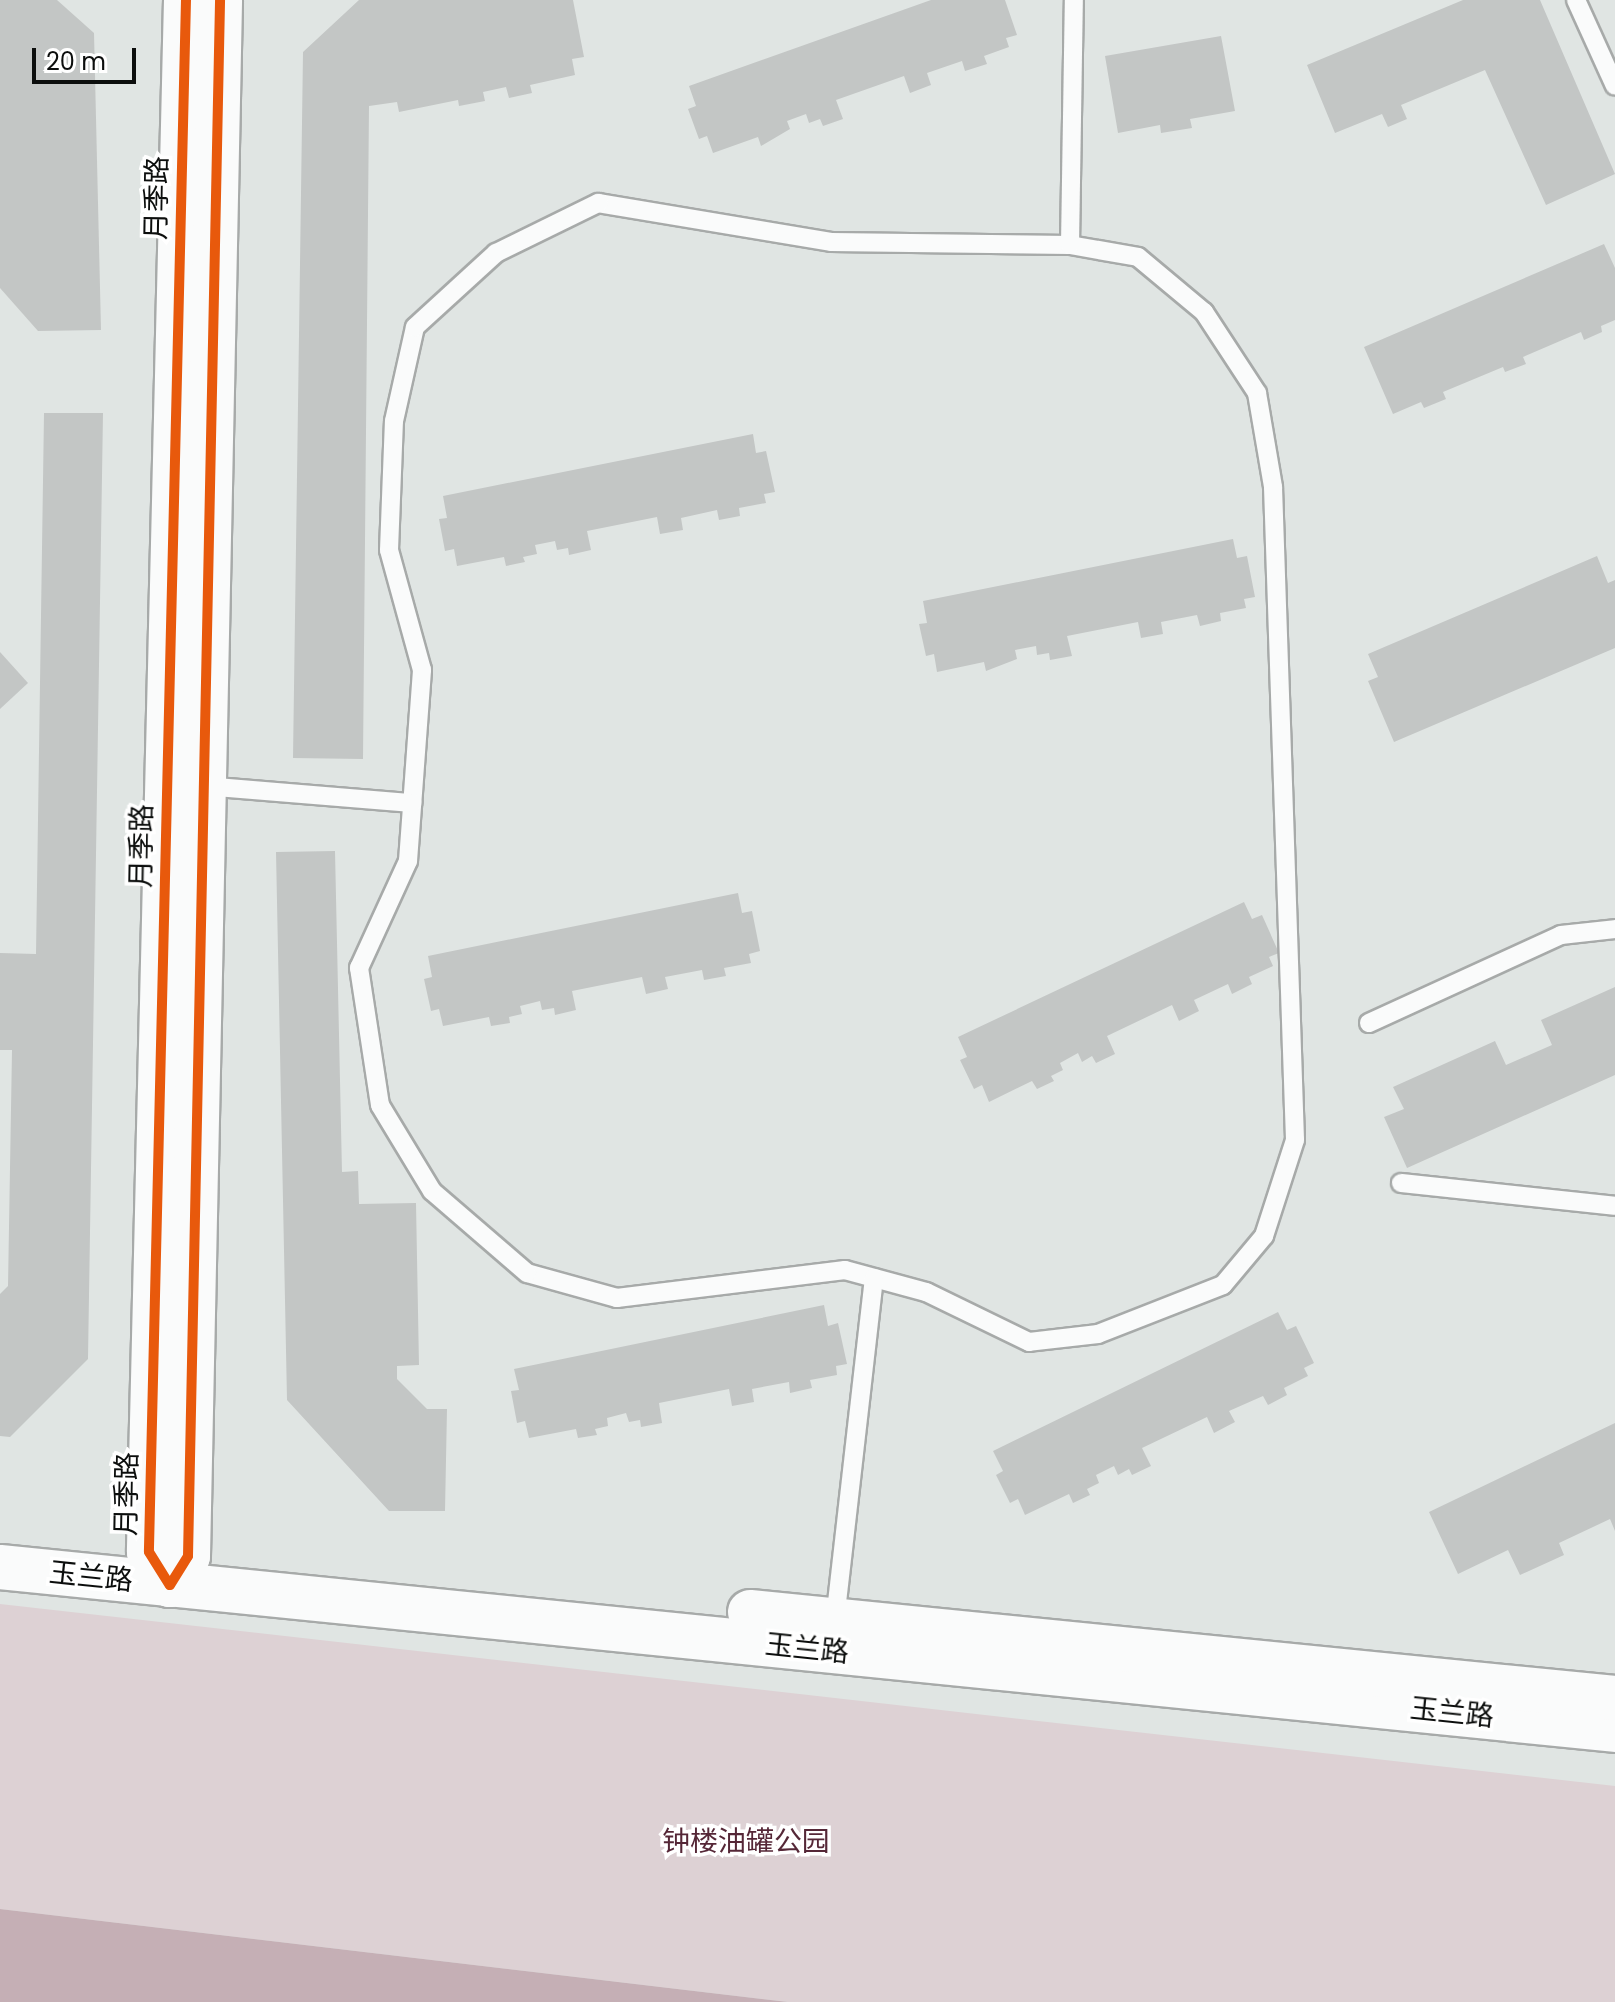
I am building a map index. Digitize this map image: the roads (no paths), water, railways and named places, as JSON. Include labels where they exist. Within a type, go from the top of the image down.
[{"type":"street","name":"月季路","points":[[169,1564],[186,0]]},
{"type":"street","name":"月季路","points":[[169,1564],[204,786],[220,0]]},
{"type":"street","name":"玉兰路","points":[[0,1537],[169,1564],[1615,1730]]},
{"type":"street","name":"玉兰路","points":[[0,1567],[169,1564],[835,1620],[1615,1698]]},
{"type":"lane","points":[[1070,245],[1074,0]]},
{"type":"lane","points":[[1576,0],[1615,86]]},
{"type":"lane","points":[[598,203],[831,242],[1070,245],[1138,257],[1204,312],[1257,393],[1273,487],[1295,1140],[1264,1236],[1223,1285],[1098,1334],[1029,1342],[926,1292],[845,1270],[617,1298],[527,1273],[432,1191],[380,1105],[359,968],[408,861],[422,670],[389,550],[394,421],[415,327],[496,253],[598,203]]},
{"type":"lane","points":[[204,786],[412,803]]},
{"type":"lane","points":[[1369,1023],[1561,935],[1615,929]]},
{"type":"lane","points":[[1401,1183],[1615,1206]]},
{"type":"lane","points":[[835,1620],[874,1278]]},
{"type":"park label","name":"钟楼油罐公园","points":[[746,1842]]}]
